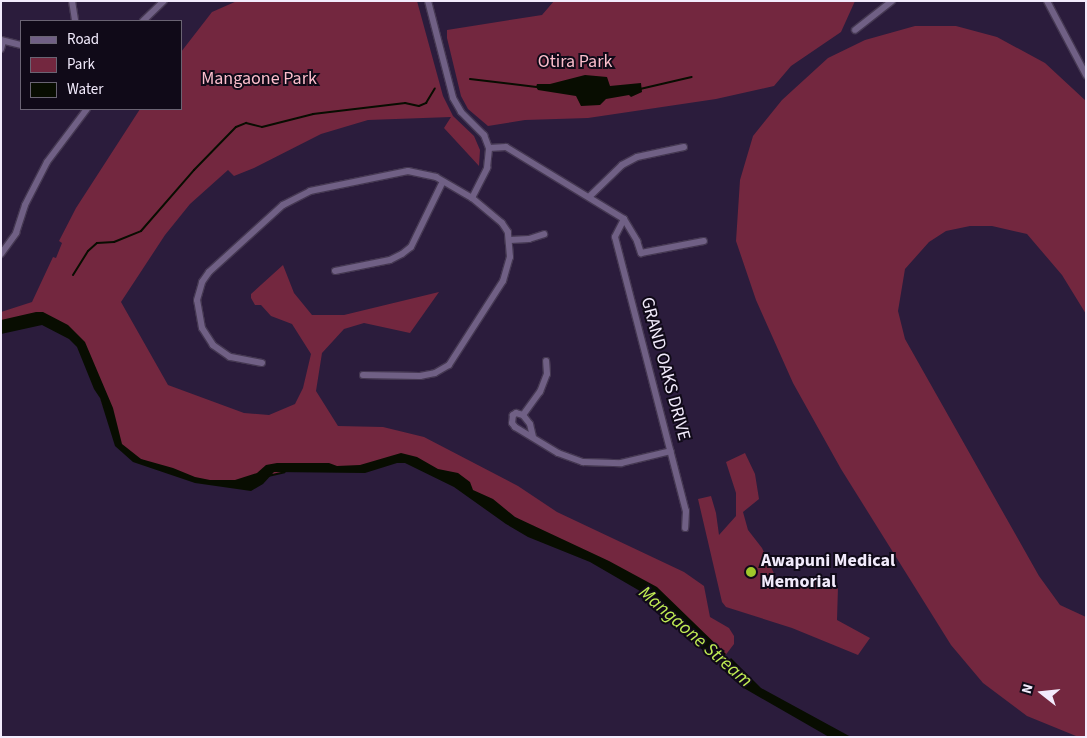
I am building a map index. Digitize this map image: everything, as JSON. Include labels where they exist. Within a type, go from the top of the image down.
[{"type":"street","points":[[72,1],[75,20]]},
{"type":"street","points":[[144,20],[164,1]]},
{"type":"street","points":[[428,1],[453,98],[461,112],[484,135],[489,148],[487,168],[472,198]]},
{"type":"street","points":[[855,30],[892,1]]},
{"type":"street","points":[[1047,1],[1086,75]]},
{"type":"street","points":[[1,49],[2,41],[20,46]]},
{"type":"street","points":[[1,254],[16,233],[25,205],[48,162],[86,110]]},
{"type":"street","points":[[489,148],[506,147],[624,219],[637,241],[640,253],[704,241]]},
{"type":"street","points":[[589,198],[622,165],[637,157],[684,147]]},
{"type":"street","points":[[262,363],[230,357],[214,345],[202,328],[197,307],[199,291],[209,272],[283,205],[310,191],[400,172],[418,172],[443,181],[472,198],[502,223],[510,240],[510,258],[503,281],[449,365],[435,373],[420,376],[363,375]]},
{"type":"street","points":[[335,271],[390,260],[411,247],[443,181]]},
{"type":"street","name":"GRAND OAKS DRIVE","points":[[624,219],[615,237],[686,511],[685,528]]},
{"type":"street","points":[[510,240],[529,239],[544,234]]},
{"type":"street","points":[[524,415],[540,392],[547,374],[546,361]]},
{"type":"street","points":[[533,437],[530,424],[524,415],[516,413],[513,415],[512,423],[533,437],[558,453],[596,464],[621,463],[671,451]]},
{"type":"green space","name":"Mangaone Park","points":[[237,1],[417,1],[443,96],[453,116],[474,136],[480,150],[479,166],[444,128],[451,117],[368,120],[321,134],[234,176],[228,170],[190,204],[165,235],[121,302],[168,385],[244,413],[269,415],[295,404],[303,388],[311,354],[292,324],[271,316],[261,305],[255,305],[251,298],[251,294],[283,265],[294,293],[312,315],[344,315],[439,292],[410,333],[364,323],[344,329],[322,353],[316,391],[338,426],[383,427],[424,437],[518,486],[557,512],[684,572],[704,586],[710,617],[729,628],[734,636],[734,644],[721,661],[645,590],[461,487],[403,461],[363,470],[293,470],[249,481],[207,483],[170,473],[118,448],[83,350],[70,336],[41,320],[1,329],[1,312],[32,302],[53,257],[56,258],[62,243],[59,241],[76,208],[139,110],[182,110],[182,51],[212,12]]},
{"type":"green space","name":"Otira Park","points":[[554,1],[855,1],[841,32],[791,66],[774,86],[716,99],[588,118],[525,120],[488,126],[468,109],[461,96],[447,38],[447,30],[542,15]]},
{"type":"green space","points":[[915,26],[956,26],[997,37],[1045,63],[1086,101],[1086,314],[1062,275],[1027,234],[992,226],[970,226],[946,231],[929,242],[905,269],[898,311],[905,339],[1039,576],[1060,605],[1086,617],[1086,737],[1076,736],[1027,716],[983,683],[951,645],[841,469],[793,383],[756,300],[736,241],[740,180],[753,136],[782,100],[828,58],[865,40]]},
{"type":"green space","points":[[745,453],[755,474],[759,499],[743,512],[748,530],[762,548],[778,582],[796,582],[819,576],[838,587],[837,620],[870,638],[858,655],[792,628],[726,607],[722,602],[698,499],[711,496],[719,535],[736,516],[736,493],[726,462]]},
{"type":"water","points":[[585,75],[607,77],[610,86],[641,83],[642,92],[631,97],[629,95],[606,99],[600,105],[581,106],[576,96],[538,90],[536,87],[537,84],[550,84]]},
{"type":"water","points":[[43,312],[68,325],[85,342],[113,408],[122,444],[141,459],[173,468],[195,477],[210,480],[235,480],[257,473],[266,465],[277,463],[329,463],[337,466],[360,465],[401,453],[417,457],[438,469],[458,473],[470,482],[473,490],[493,499],[515,517],[609,561],[657,587],[726,654],[717,665],[652,598],[590,562],[528,537],[506,524],[454,487],[405,463],[397,463],[365,473],[274,472],[263,484],[251,491],[195,483],[133,462],[115,446],[100,398],[94,389],[77,347],[69,339],[42,325],[1,334],[1,320]]},
{"type":"water","points":[[731,658],[761,688],[851,737],[829,737],[742,687],[722,669]]},
{"type":"waterway","points":[[640,89],[692,77]]},
{"type":"waterway","points":[[470,79],[537,87]]},
{"type":"waterway","points":[[73,275],[88,251],[97,243],[114,242],[141,231],[194,170],[236,127],[246,123],[262,127],[313,114],[405,103],[419,106],[426,103],[435,88]]},
{"type":"waterway","name":"Mangaone Stream","points":[[268,476],[285,472]]},
{"type":"place","name":"Awapuni Medical Memorial","points":[[751,572]]}]
